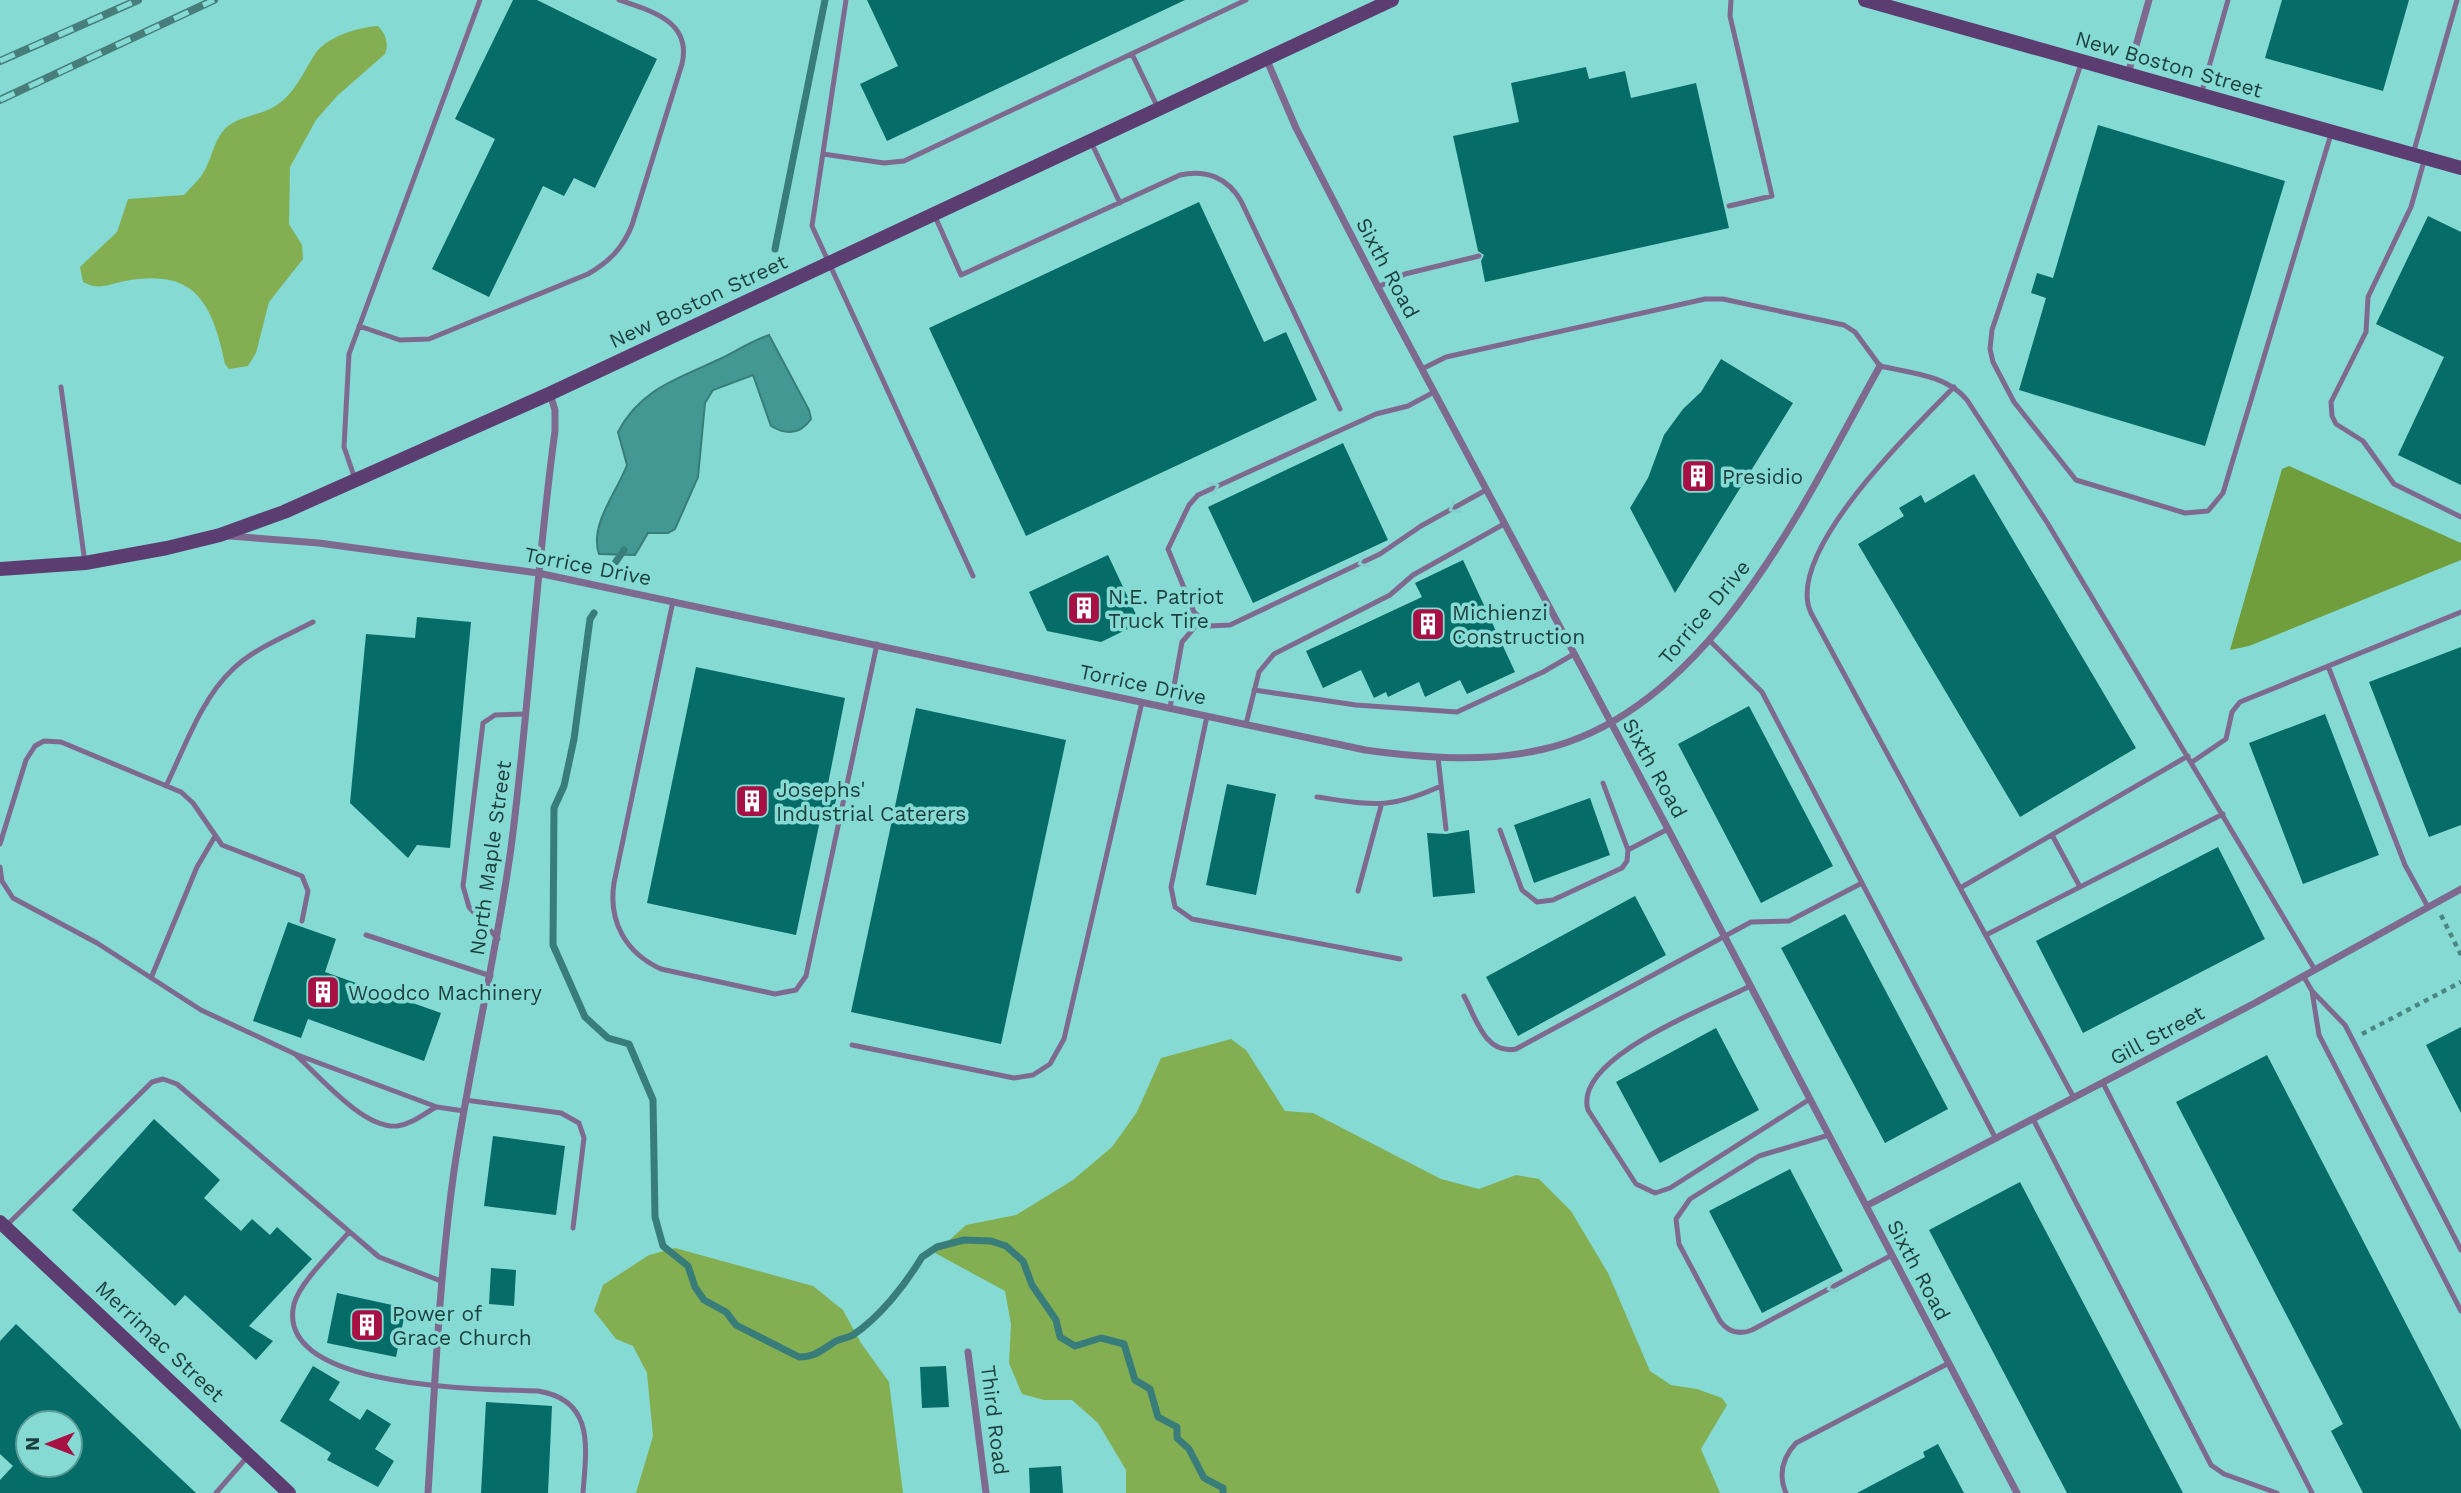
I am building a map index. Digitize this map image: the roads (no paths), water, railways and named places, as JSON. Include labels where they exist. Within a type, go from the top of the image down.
[{"type":"main road","name":"New Boston Street","points":[[1865,0],[2461,168]]},
{"type":"main road","name":"New Boston Street","points":[[0,569],[85,563],[167,548],[220,535],[356,482],[550,394],[1386,1]]},
{"type":"main road","name":"Merrimac Street","points":[[3,1224],[289,1493]]},
{"type":"street","points":[[2128,74],[2149,0]]},
{"type":"street","name":"Sixth Road","points":[[1266,58],[1296,128],[1378,287],[1668,829],[2017,1493]]},
{"type":"street","name":"Torrice Drive","points":[[220,535],[342,546],[538,573],[1365,750],[1438,757],[1505,755],[1545,749],[1610,723],[1661,688],[1709,640],[1769,559],[1880,366]]},
{"type":"street","name":"North Maple Street","points":[[428,1493],[441,1281],[465,1100],[498,939],[526,713],[538,573],[556,421],[550,394]]},
{"type":"street","name":"Gill Street","points":[[1866,1206],[2304,977],[2461,889]]},
{"type":"street","name":"Third Road","points":[[968,1352],[986,1493]]},
{"type":"lane","points":[[356,482],[344,447],[347,361],[480,0]]},
{"type":"lane","points":[[359,326],[400,340],[436,337],[588,274],[607,262],[622,245],[632,225],[682,64],[684,48],[680,34],[670,21],[619,0]]},
{"type":"lane","points":[[846,0],[812,223],[973,576]]},
{"type":"lane","points":[[822,154],[884,163],[904,161],[1246,0]]},
{"type":"lane","points":[[1729,206],[1772,196],[1730,16],[1731,0]]},
{"type":"lane","points":[[2201,94],[2228,0]]},
{"type":"lane","points":[[2457,0],[2418,156],[2411,207],[2370,293],[2366,332],[2331,407],[2336,424],[2363,441],[2394,484],[2461,517]]},
{"type":"lane","points":[[1132,54],[1158,108]]},
{"type":"lane","points":[[2082,61],[1992,330],[1991,355],[2014,402],[2076,480],[2185,513],[2208,511],[2223,493],[2332,131]]},
{"type":"lane","points":[[1090,140],[1120,203]]},
{"type":"lane","points":[[934,213],[961,275],[1186,173],[1212,175],[1229,186],[1241,201],[1339,409]]},
{"type":"lane","points":[[1378,287],[1405,274],[1479,256]]},
{"type":"lane","points":[[1422,369],[1446,357],[1711,298],[1844,325],[1855,332],[1880,366],[1936,379],[1954,387],[1967,400],[2048,524],[2315,970]]},
{"type":"lane","points":[[61,387],[85,563]]},
{"type":"lane","points":[[1954,387],[1892,451],[1831,528],[1809,578],[1806,598],[1811,613],[2074,1098]]},
{"type":"lane","points":[[1434,392],[1406,406],[1376,414],[1202,493],[1191,501],[1168,549],[1171,561],[1200,621],[1214,628],[1230,625],[1380,555],[1421,526],[1486,490]]},
{"type":"lane","points":[[1247,724],[1262,667],[1273,654],[1390,595],[1413,575],[1504,524]]},
{"type":"lane","points":[[673,601],[614,883],[613,913],[624,939],[653,965],[749,988],[789,993],[801,985],[806,976],[877,644]]},
{"type":"lane","points":[[1960,888],[2226,739],[2232,712],[2240,702],[2461,612]]},
{"type":"lane","points":[[1170,708],[1182,642],[1200,621]]},
{"type":"lane","points":[[166,786],[208,701],[225,677],[246,659],[313,622]]},
{"type":"lane","points":[[1709,640],[1762,692],[1996,1139]]},
{"type":"lane","points":[[1254,691],[1356,705],[1457,712],[1543,673],[1574,654]]},
{"type":"lane","points":[[2328,666],[2405,864],[2431,905]]},
{"type":"lane","points":[[852,1045],[1014,1078],[1033,1075],[1056,1057],[1064,1039],[1142,702]]},
{"type":"lane","points":[[498,939],[469,907],[463,886],[483,723],[495,715],[526,713]]},
{"type":"lane","points":[[1207,716],[1171,887],[1175,907],[1192,919],[1400,959]]},
{"type":"lane","points":[[0,844],[26,760],[35,746],[44,741],[66,744],[166,786],[189,799],[214,838],[228,848],[302,876],[308,891],[302,921]]},
{"type":"lane","points":[[1438,757],[1446,829]]},
{"type":"lane","points":[[1500,830],[1522,890],[1537,902],[1553,900],[1622,868],[1627,861],[1628,850],[1603,783]]},
{"type":"lane","points":[[1317,797],[1381,806],[1414,798],[1441,786]]},
{"type":"lane","points":[[1358,891],[1381,806]]},
{"type":"lane","points":[[1986,935],[2223,814]]},
{"type":"lane","points":[[1628,850],[1668,829]]},
{"type":"lane","points":[[2052,835],[2081,887]]},
{"type":"lane","points":[[151,978],[197,867],[214,838]]},
{"type":"lane","points":[[0,867],[2,881],[13,898],[97,943],[201,1010],[295,1054],[436,1107],[464,1111]]},
{"type":"lane","points":[[1464,996],[1487,1040],[1500,1049],[1511,1050],[1755,921],[1789,921],[1862,883]]},
{"type":"lane","points":[[366,935],[491,976]]},
{"type":"lane","points":[[2304,977],[2312,991],[2340,1018],[2461,1250]]},
{"type":"lane","points":[[1750,986],[1640,1039],[1592,1082],[1586,1096],[1588,1110],[1633,1180],[1640,1188],[1656,1193],[1670,1188],[1784,1112],[1810,1098]]},
{"type":"lane","points":[[2312,991],[2320,1037],[2461,1311]]},
{"type":"lane","points":[[295,1054],[358,1112],[380,1124],[407,1124],[436,1107]]},
{"type":"lane","points":[[3,1224],[149,1085],[163,1079],[177,1084],[383,1260],[441,1281]]},
{"type":"lane","points":[[2103,1083],[2312,1493]]},
{"type":"lane","points":[[465,1100],[561,1113],[579,1124],[584,1138],[573,1228]]},
{"type":"lane","points":[[2033,1119],[2211,1465],[2220,1472],[2277,1493]]},
{"type":"lane","points":[[1829,1135],[1759,1156],[1690,1199],[1678,1213],[1675,1232],[1679,1244],[1720,1321],[1734,1332],[1752,1330],[1892,1255]]},
{"type":"lane","points":[[349,1232],[298,1294],[293,1315],[300,1336],[323,1356],[354,1371],[390,1382],[538,1391],[566,1401],[579,1416],[586,1435],[583,1493]]},
{"type":"lane","points":[[1786,1493],[1782,1478],[1783,1462],[1797,1443],[1949,1363]]},
{"type":"lane","points":[[216,1493],[250,1454]]},
{"type":"water","points":[[769,335],[809,410],[811,419],[802,428],[792,432],[771,426],[753,375],[713,390],[705,403],[698,477],[675,529],[668,533],[648,533],[635,555],[599,554],[597,543],[601,520],[627,465],[618,432],[627,417],[637,405],[662,386]]},
{"type":"waterway","points":[[775,249],[825,0]]},
{"type":"waterway","points":[[615,563],[624,550]]},
{"type":"waterway","points":[[594,613],[590,619],[574,739],[564,786],[554,808],[553,945],[585,1017],[608,1038],[629,1044],[653,1100],[655,1217],[663,1246],[688,1266],[695,1287],[704,1300],[726,1312],[736,1325],[799,1357],[817,1353],[863,1328],[891,1300],[922,1257],[937,1247],[964,1240],[991,1241],[1006,1246],[1023,1261],[1032,1285],[1056,1320],[1060,1337],[1075,1346],[1101,1338],[1124,1344],[1135,1380],[1150,1389],[1158,1417],[1177,1427],[1177,1438],[1189,1449],[1204,1478],[1223,1488],[1223,1493]]},
{"type":"railway","points":[[0,61],[138,0]]},
{"type":"railway","points":[[0,100],[214,0]]},
{"type":"place","name":"Presidio","points":[[1698,476]]},
{"type":"place","name":"N.E. Patriot Truck Tire","points":[[1084,608]]},
{"type":"place","name":"Michienzi Construction","points":[[1428,624]]},
{"type":"place","name":"Josephs' Industrial Caterers","points":[[752,801]]},
{"type":"place","name":"Woodco Machinery","points":[[323,992]]},
{"type":"place","name":"Power of Grace Church","points":[[367,1325]]}]
